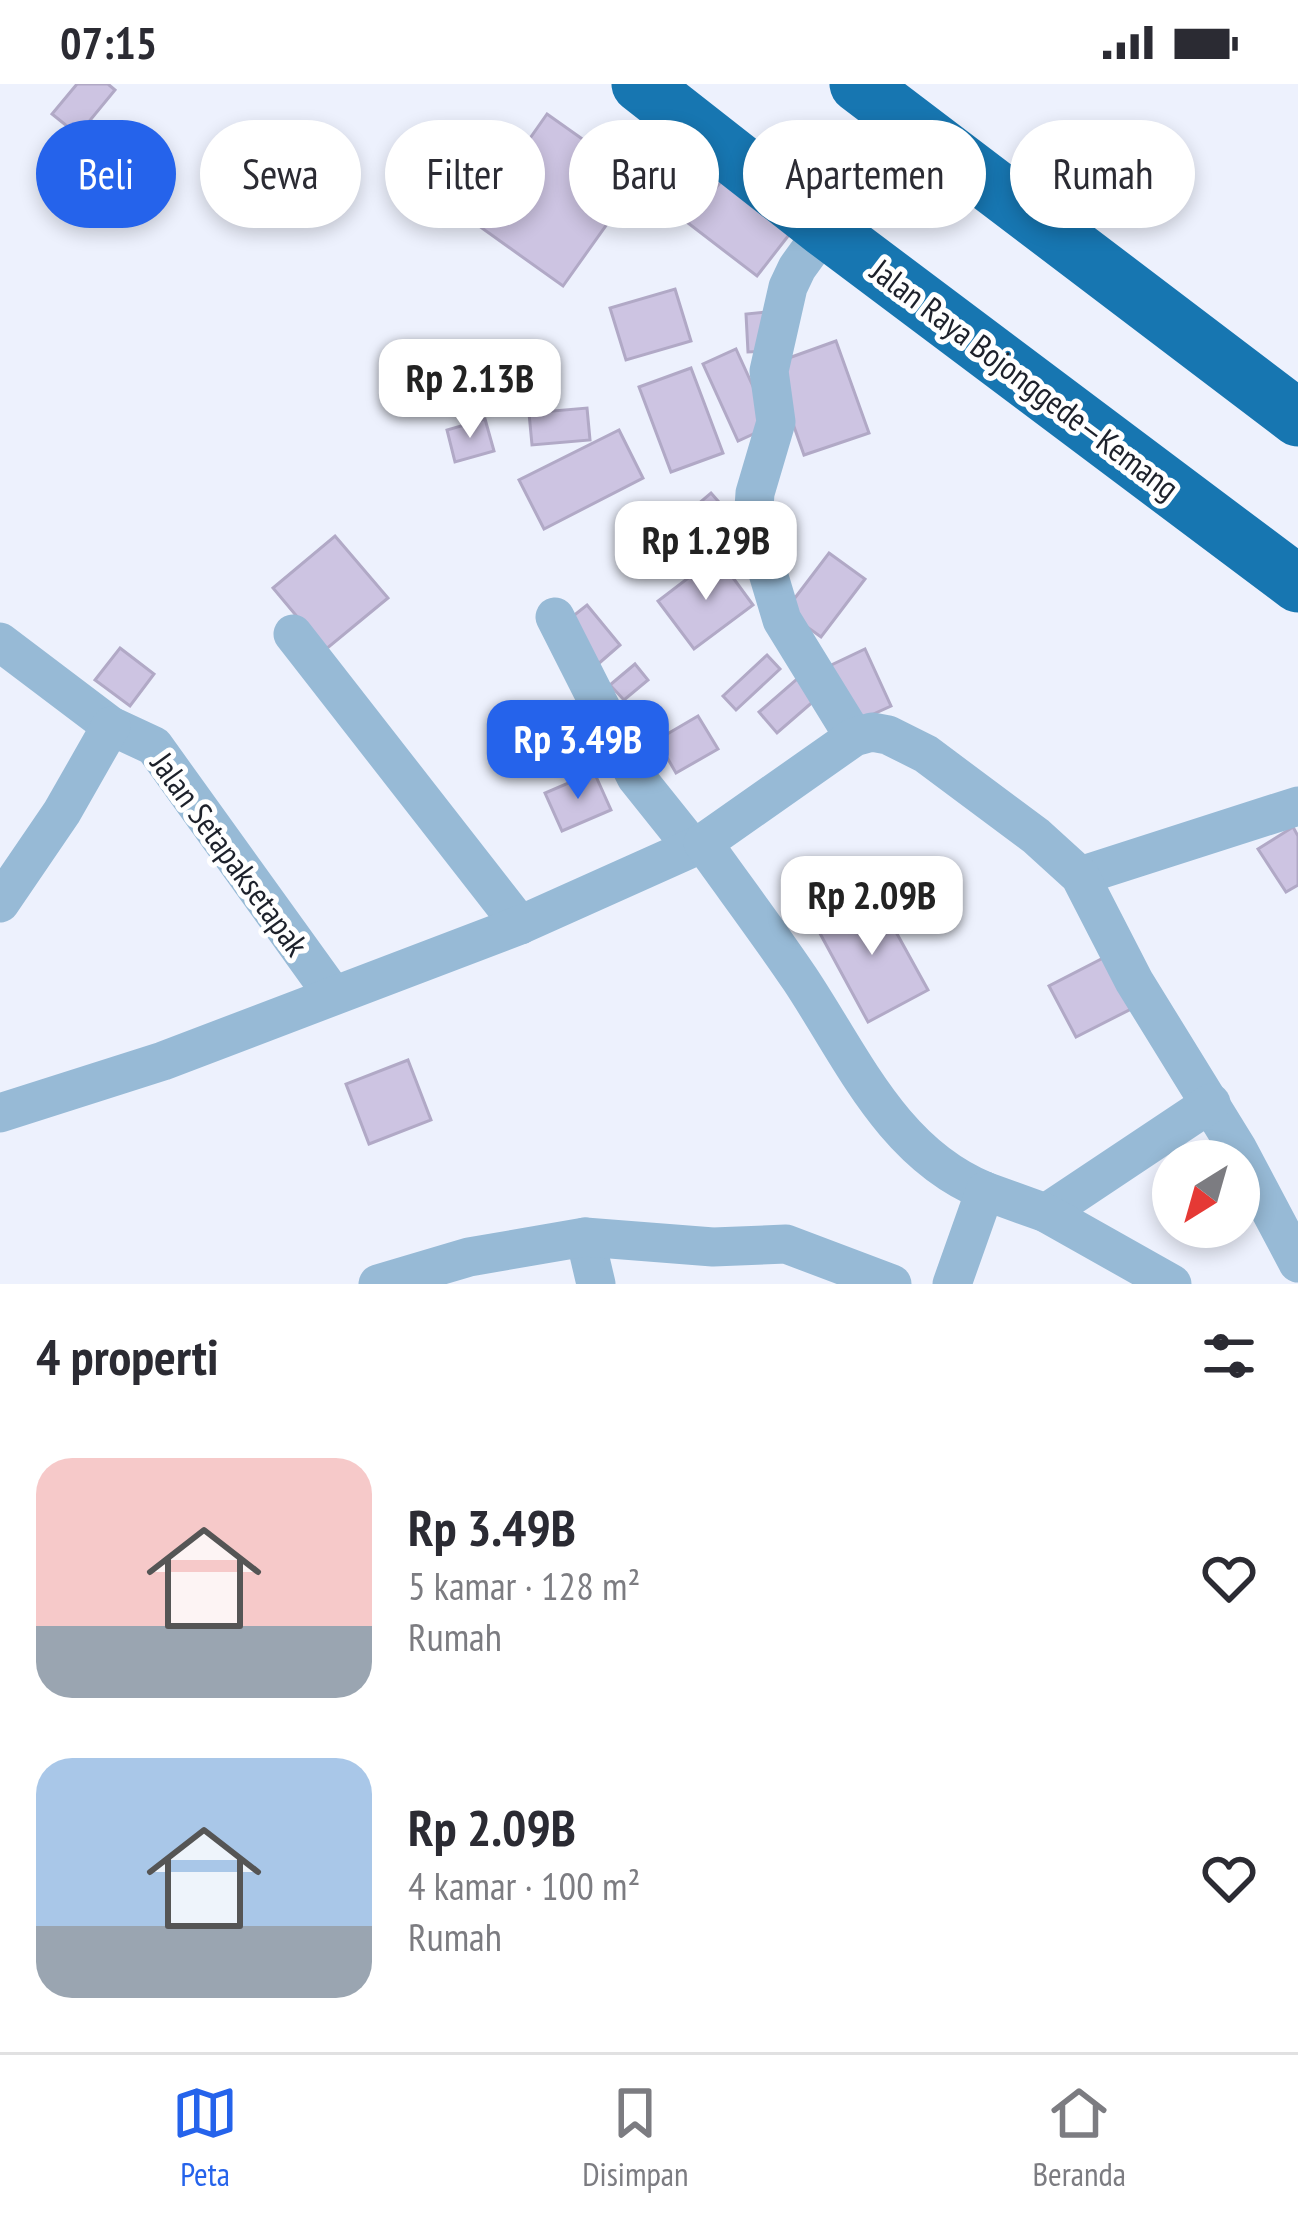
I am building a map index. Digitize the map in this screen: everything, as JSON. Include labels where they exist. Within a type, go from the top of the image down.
[{"type":"highway","points":[[858,84],[1298,418]]},
{"type":"highway","name":"Jalan Raya Bojonggede—Kemang","points":[[678,95],[825,229],[1298,584]]},
{"type":"street","points":[[825,229],[796,268],[784,307],[769,370],[776,422],[754,494],[753,523],[782,620],[854,737]]},
{"type":"street","points":[[555,616],[636,778],[697,845],[800,980],[884,1109],[946,1171],[1046,1213],[1172,1284]]},
{"type":"street","points":[[293,634],[520,925]]},
{"type":"street","name":"Jalan Setapaksetapak","points":[[0,642],[111,725],[154,746],[333,994]]},
{"type":"street","points":[[0,903],[62,812],[111,725]]},
{"type":"street","points":[[0,1113],[163,1061],[520,925],[697,845],[854,737],[872,732],[926,754],[1036,836],[1079,876],[1134,981],[1211,1103],[1298,1264]]},
{"type":"street","points":[[1079,876],[1298,806]]},
{"type":"street","points":[[1046,1213],[1211,1103]]},
{"type":"street","points":[[952,1284],[985,1191]]},
{"type":"street","points":[[585,1237],[596,1284]]},
{"type":"street","points":[[378,1284],[472,1270],[585,1237],[716,1265],[786,1244],[839,1272],[892,1284]]},
{"type":"building","points":[[77,84],[108,84],[115,90],[90,120],[59,120],[52,114]]},
{"type":"building","points":[[547,114],[569,130],[569,228],[604,228],[563,286],[482,228],[545,228],[543,120]]},
{"type":"building","points":[[723,179],[743,194],[743,228],[792,231],[757,276],[695,228],[719,228]]},
{"type":"building","points":[[675,289],[691,341],[626,360],[610,308]]},
{"type":"building","points":[[767,312],[770,351],[748,352],[746,314]]},
{"type":"building","points":[[836,341],[869,433],[804,455],[772,364]]},
{"type":"building","points":[[736,349],[771,426],[738,441],[703,364]]},
{"type":"building","points":[[691,368],[723,453],[671,472],[639,387]]},
{"type":"building","points":[[587,408],[590,440],[532,445],[529,413]]},
{"type":"building","points":[[485,419],[494,451],[455,462],[447,430]]},
{"type":"building","points":[[619,430],[643,478],[544,529],[519,480]]},
{"type":"building","points":[[711,493],[732,517],[685,557],[664,533]]},
{"type":"building","points":[[335,536],[388,598],[325,650],[273,588]]},
{"type":"building","points":[[829,553],[865,579],[821,637],[785,611]]},
{"type":"building","points":[[717,556],[753,605],[694,649],[658,601]]},
{"type":"building","points":[[587,605],[620,645],[597,665],[563,624]]},
{"type":"building","points":[[120,648],[154,674],[130,706],[95,680]]},
{"type":"building","points":[[865,649],[891,706],[849,725],[823,669]]},
{"type":"building","points":[[767,655],[780,669],[736,710],[723,696]]},
{"type":"building","points":[[635,664],[648,680],[624,700],[610,685]]},
{"type":"building","points":[[805,672],[823,693],[777,733],[759,712]]},
{"type":"building","points":[[698,716],[718,749],[676,773],[657,740]]},
{"type":"building","points":[[594,772],[611,810],[562,831],[545,793]]},
{"type":"building","points":[[1293,827],[1298,836],[1298,885],[1286,892],[1258,849]]},
{"type":"building","points":[[875,894],[928,990],[868,1022],[816,926]]},
{"type":"building","points":[[1111,954],[1137,1006],[1076,1037],[1049,986]]},
{"type":"building","points":[[408,1060],[431,1120],[369,1144],[346,1084]]}]
